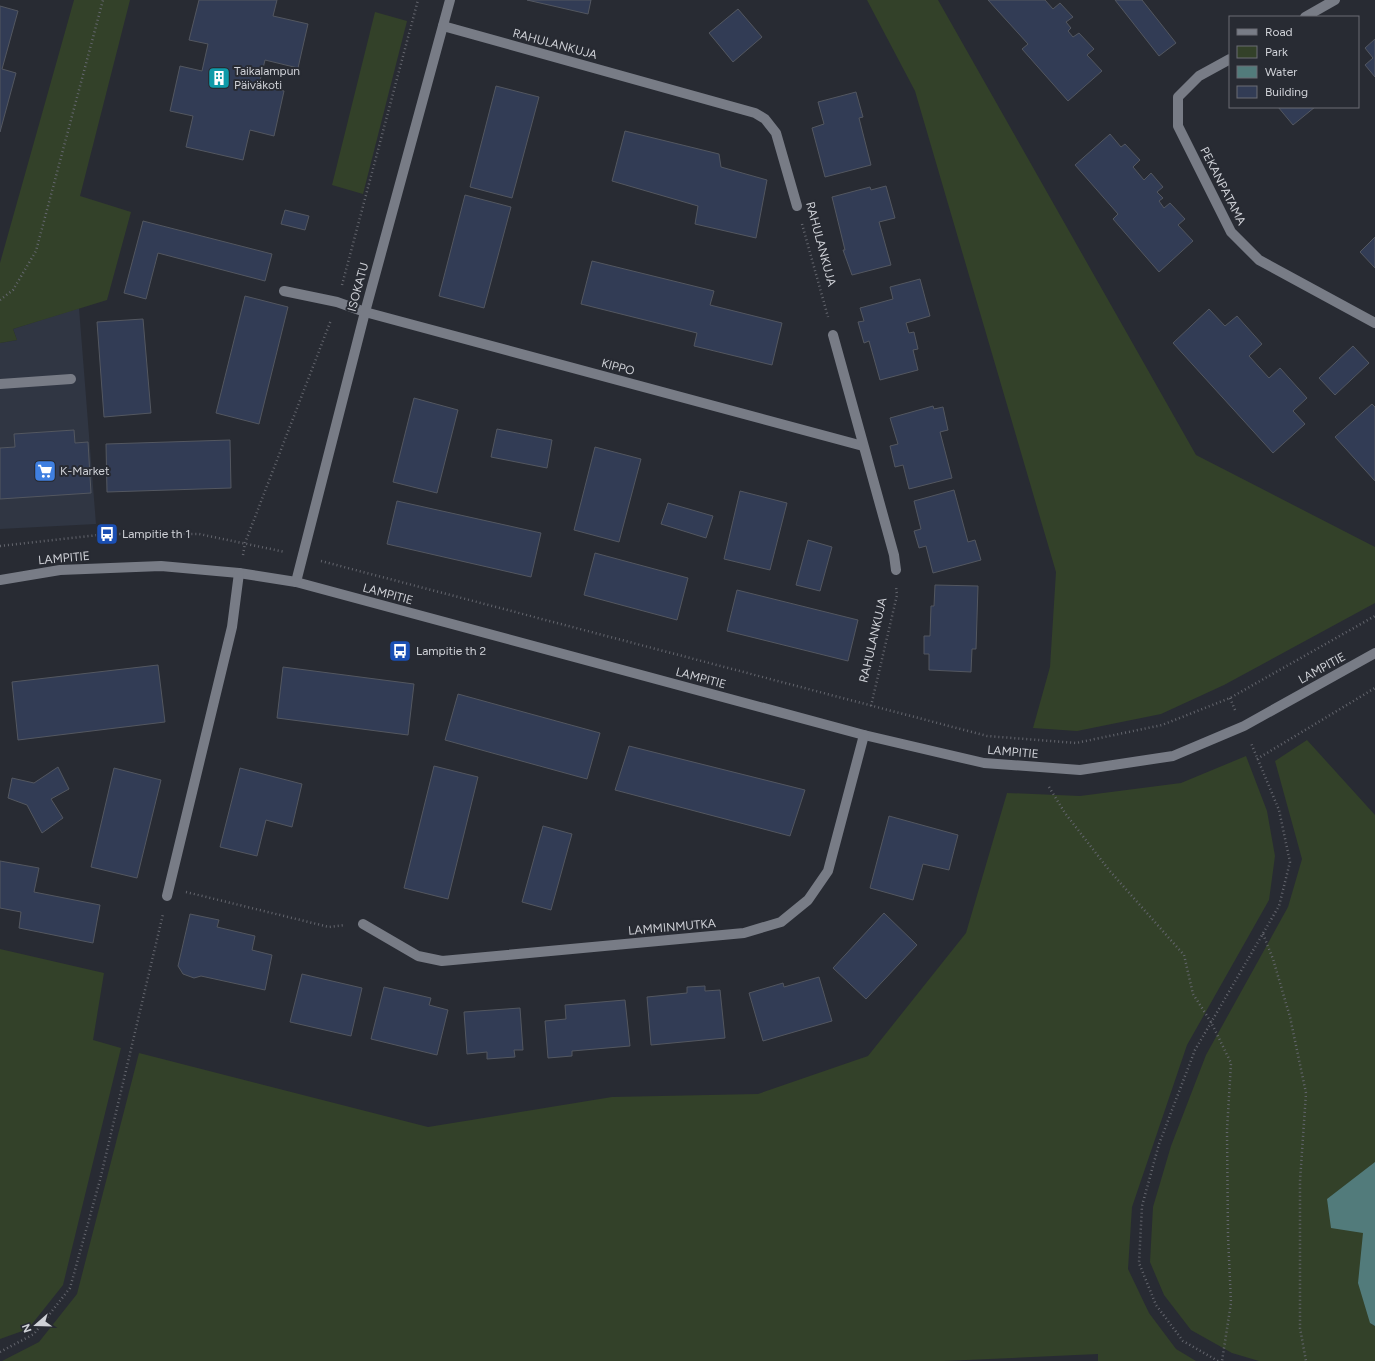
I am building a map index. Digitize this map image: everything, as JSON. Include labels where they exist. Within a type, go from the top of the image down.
[{"type":"street","name":"ISOKATU","points":[[296,582],[365,312],[450,0]]},
{"type":"street","points":[[1307,16],[1335,0]]},
{"type":"street","name":"RAHULANKUJA","points":[[443,26],[755,113],[766,119],[776,133],[797,206]]},
{"type":"street","name":"PEKANPATAMA","points":[[1229,60],[1199,76],[1178,97],[1178,126],[1231,232],[1259,260],[1375,323]]},
{"type":"street","name":"KIPPO","points":[[284,291],[338,302],[365,312],[864,446]]},
{"type":"street","points":[[833,335],[894,555],[896,570]]},
{"type":"street","points":[[0,384],[72,379]]},
{"type":"street","name":"LAMPITIE","points":[[0,580],[60,570],[161,566],[239,573],[296,582],[864,735],[984,763],[1080,770],[1173,756],[1244,726],[1375,653]]},
{"type":"street","points":[[168,892],[232,627],[239,573]]},
{"type":"street","name":"LAMMINMUTKA","points":[[363,924],[418,956],[442,961],[744,933],[781,922],[808,900],[828,871],[864,735]]},
{"type":"path","points":[[0,300],[13,290],[36,251],[103,0]]},
{"type":"path","name":"RAHULANKUJA","points":[[797,206],[833,335]]},
{"type":"path","points":[[0,546],[107,534],[199,534],[302,556],[987,736],[1076,742],[1162,725],[1230,698],[1375,616]]},
{"type":"path","name":"RAHULANKUJA","points":[[871,706],[897,595],[896,570]]},
{"type":"path","points":[[1257,759],[1375,688]]},
{"type":"path","points":[[1218,1361],[1183,1340],[1156,1305],[1139,1263],[1142,1206],[1159,1144],[1195,1050],[1279,906],[1290,862],[1279,810],[1244,726],[1230,698]]},
{"type":"path","points":[[1038,767],[1065,813],[1109,870],[1184,955],[1193,994],[1211,1022],[1231,1063],[1227,1130],[1228,1236],[1231,1303],[1222,1361]]},
{"type":"path","points":[[0,1352],[34,1334],[70,1288],[100,1180],[168,892],[329,927],[363,924]]},
{"type":"path","points":[[1263,934],[1273,959],[1290,1017],[1306,1093],[1300,1181],[1300,1328],[1306,1361]]},
{"type":"shaded area","points":[[79,308],[96,524],[0,529],[0,343],[17,340],[13,329]]},
{"type":"green space","points":[[74,0],[130,0],[80,196],[131,212],[107,300],[13,329],[17,340],[0,343],[0,263]]},
{"type":"green space","points":[[867,0],[938,0],[1196,455],[1375,547],[1375,603],[1224,685],[1161,714],[1077,731],[1033,728],[1050,667],[1056,572],[915,91]]},
{"type":"green space","points":[[375,12],[407,21],[363,194],[332,185]]},
{"type":"green space","points":[[1307,740],[1375,815],[1375,1206],[1370,1323],[1375,1326],[1375,1361],[1259,1361],[1232,1353],[1191,1330],[1164,1295],[1150,1262],[1153,1207],[1171,1146],[1206,1055],[1288,907],[1302,859],[1275,761]]},
{"type":"green space","points":[[1246,756],[1267,811],[1275,856],[1269,900],[1187,1045],[1132,1207],[1128,1269],[1149,1313],[1176,1349],[1196,1361],[1098,1361],[1098,1354],[944,1361],[2,1361],[39,1342],[77,1294],[139,1053],[428,1127],[612,1097],[758,1094],[868,1056],[966,933],[1007,793],[1080,796],[1181,783]]},
{"type":"green space","points":[[0,949],[104,973],[93,1040],[121,1048],[63,1285],[28,1329],[0,1339]]},
{"type":"water","points":[[1375,1162],[1375,1326],[1370,1323],[1358,1283],[1363,1233],[1331,1228],[1327,1199]]},
{"type":"building","name":"Taikalampun Päiväkoti","points":[[199,0],[277,0],[273,16],[308,24],[298,68],[265,60],[259,85],[284,91],[274,136],[250,130],[243,160],[186,147],[193,116],[170,111],[180,66],[202,71],[208,44],[189,40]]},
{"type":"building","points":[[527,0],[591,0],[588,14]]},
{"type":"building","points":[[988,0],[1045,0],[1053,9],[1060,3],[1073,17],[1066,22],[1071,28],[1068,31],[1073,37],[1079,33],[1094,49],[1087,55],[1102,71],[1068,101],[1022,49],[1028,44]]},
{"type":"building","points":[[1115,0],[1142,0],[1176,43],[1159,56]]},
{"type":"building","points":[[0,6],[18,11],[2,69],[16,73],[0,132]]},
{"type":"building","points":[[738,9],[762,37],[733,62],[709,33]]},
{"type":"building","points":[[1375,39],[1375,77],[1365,65],[1373,58],[1365,48]]},
{"type":"building","points":[[496,86],[539,97],[512,198],[470,187]]},
{"type":"building","points":[[856,92],[863,117],[859,118],[871,165],[825,177],[812,128],[824,124],[818,102]]},
{"type":"building","points":[[1279,108],[1314,108],[1293,125]]},
{"type":"building","points":[[625,131],[719,154],[721,167],[767,180],[756,238],[695,224],[698,206],[612,181]]},
{"type":"building","points":[[1110,134],[1121,147],[1125,144],[1140,160],[1133,167],[1144,180],[1151,173],[1163,187],[1157,192],[1163,198],[1159,201],[1164,208],[1170,203],[1185,219],[1178,225],[1193,241],[1159,272],[1113,219],[1118,214],[1075,165]]},
{"type":"building","points":[[886,186],[895,218],[879,222],[891,265],[852,275],[843,250],[845,250],[832,197],[870,187],[871,190]]},
{"type":"building","points":[[465,195],[511,207],[484,308],[439,296]]},
{"type":"building","points":[[285,210],[309,216],[305,230],[281,224]]},
{"type":"building","points":[[143,221],[272,254],[265,281],[158,253],[146,299],[124,293]]},
{"type":"building","points":[[1375,237],[1375,268],[1360,252]]},
{"type":"building","points":[[592,261],[714,291],[710,305],[782,323],[772,365],[694,346],[697,333],[581,304]]},
{"type":"building","points":[[920,279],[930,316],[906,323],[909,333],[914,332],[918,349],[913,350],[918,370],[880,380],[869,341],[864,343],[858,322],[864,321],[860,308],[893,299],[890,287]]},
{"type":"building","points":[[245,296],[288,307],[259,424],[216,413]]},
{"type":"building","points":[[1209,309],[1225,326],[1237,316],[1262,344],[1249,356],[1269,378],[1280,368],[1307,398],[1293,411],[1305,424],[1273,453],[1173,343]]},
{"type":"building","points":[[143,319],[151,413],[104,417],[97,322]]},
{"type":"building","points":[[1353,346],[1369,363],[1335,395],[1319,378]]},
{"type":"building","points":[[414,398],[458,410],[437,493],[393,482]]},
{"type":"building","points":[[1372,404],[1375,407],[1375,481],[1335,437]]},
{"type":"building","points":[[933,406],[934,409],[943,407],[948,430],[940,432],[952,478],[909,489],[903,465],[895,467],[890,446],[898,444],[890,418]]},
{"type":"building","points":[[497,429],[552,440],[547,468],[491,457]]},
{"type":"building","name":"K-Market","points":[[74,430],[75,443],[88,442],[91,493],[0,499],[0,448],[15,447],[14,434]]},
{"type":"building","points":[[230,440],[231,488],[107,492],[106,444]]},
{"type":"building","points":[[595,447],[641,459],[619,542],[574,530]]},
{"type":"building","points":[[954,490],[968,542],[975,540],[981,560],[933,573],[926,546],[919,548],[914,531],[921,529],[914,501]]},
{"type":"building","points":[[740,491],[787,503],[770,570],[724,559]]},
{"type":"building","points":[[397,501],[541,533],[531,577],[387,544]]},
{"type":"building","points":[[668,503],[713,516],[706,538],[661,524]]},
{"type":"building","points":[[808,540],[832,547],[820,591],[796,585]]},
{"type":"building","points":[[595,553],[688,578],[677,620],[584,595]]},
{"type":"building","points":[[935,585],[978,586],[976,649],[972,649],[971,672],[929,670],[929,654],[924,654],[924,636],[930,636],[931,606],[934,606]]},
{"type":"building","points":[[737,590],[858,620],[848,661],[727,631]]},
{"type":"building","points":[[158,665],[165,722],[18,740],[12,682]]},
{"type":"building","points":[[283,667],[414,684],[408,735],[277,718]]},
{"type":"building","points":[[458,694],[600,733],[587,779],[445,740]]},
{"type":"building","points":[[629,746],[805,790],[790,836],[615,790]]},
{"type":"building","points":[[434,766],[478,777],[448,899],[404,888]]},
{"type":"building","points":[[58,767],[69,789],[51,799],[63,818],[42,833],[27,805],[8,798],[12,778],[34,783]]},
{"type":"building","points":[[114,768],[161,780],[137,878],[91,867]]},
{"type":"building","points":[[240,768],[302,784],[292,827],[266,820],[257,856],[220,847]]},
{"type":"building","points":[[889,816],[958,835],[949,870],[923,864],[913,900],[870,888]]},
{"type":"building","points":[[543,826],[572,834],[551,910],[522,902]]},
{"type":"building","points":[[0,861],[39,868],[34,892],[100,905],[93,943],[19,928],[21,912],[0,908]]},
{"type":"building","points":[[884,913],[917,945],[866,999],[833,968]]},
{"type":"building","points":[[190,914],[219,920],[217,927],[255,936],[252,950],[272,955],[265,990],[201,976],[194,978],[183,974],[178,966]]},
{"type":"building","points":[[302,974],[362,988],[351,1036],[290,1022]]},
{"type":"building","points":[[819,977],[832,1021],[763,1041],[749,993],[783,983],[784,987]]},
{"type":"building","points":[[705,986],[705,991],[720,990],[725,1038],[651,1045],[647,997],[687,993],[687,987]]},
{"type":"building","points":[[384,987],[431,998],[429,1005],[448,1010],[437,1055],[371,1039]]},
{"type":"building","points":[[625,1000],[630,1046],[572,1051],[572,1056],[548,1058],[545,1021],[566,1019],[565,1005]]},
{"type":"building","points":[[520,1008],[523,1050],[514,1050],[515,1057],[487,1059],[487,1052],[467,1054],[464,1012]]},
{"type":"place","name":"Taikalampun Päiväkoti","points":[[219,78]]},
{"type":"place","name":"K-Market","points":[[45,471]]},
{"type":"place","name":"Lampitie th 1","points":[[107,534]]},
{"type":"place","name":"Lampitie th 2","points":[[400,651]]}]
